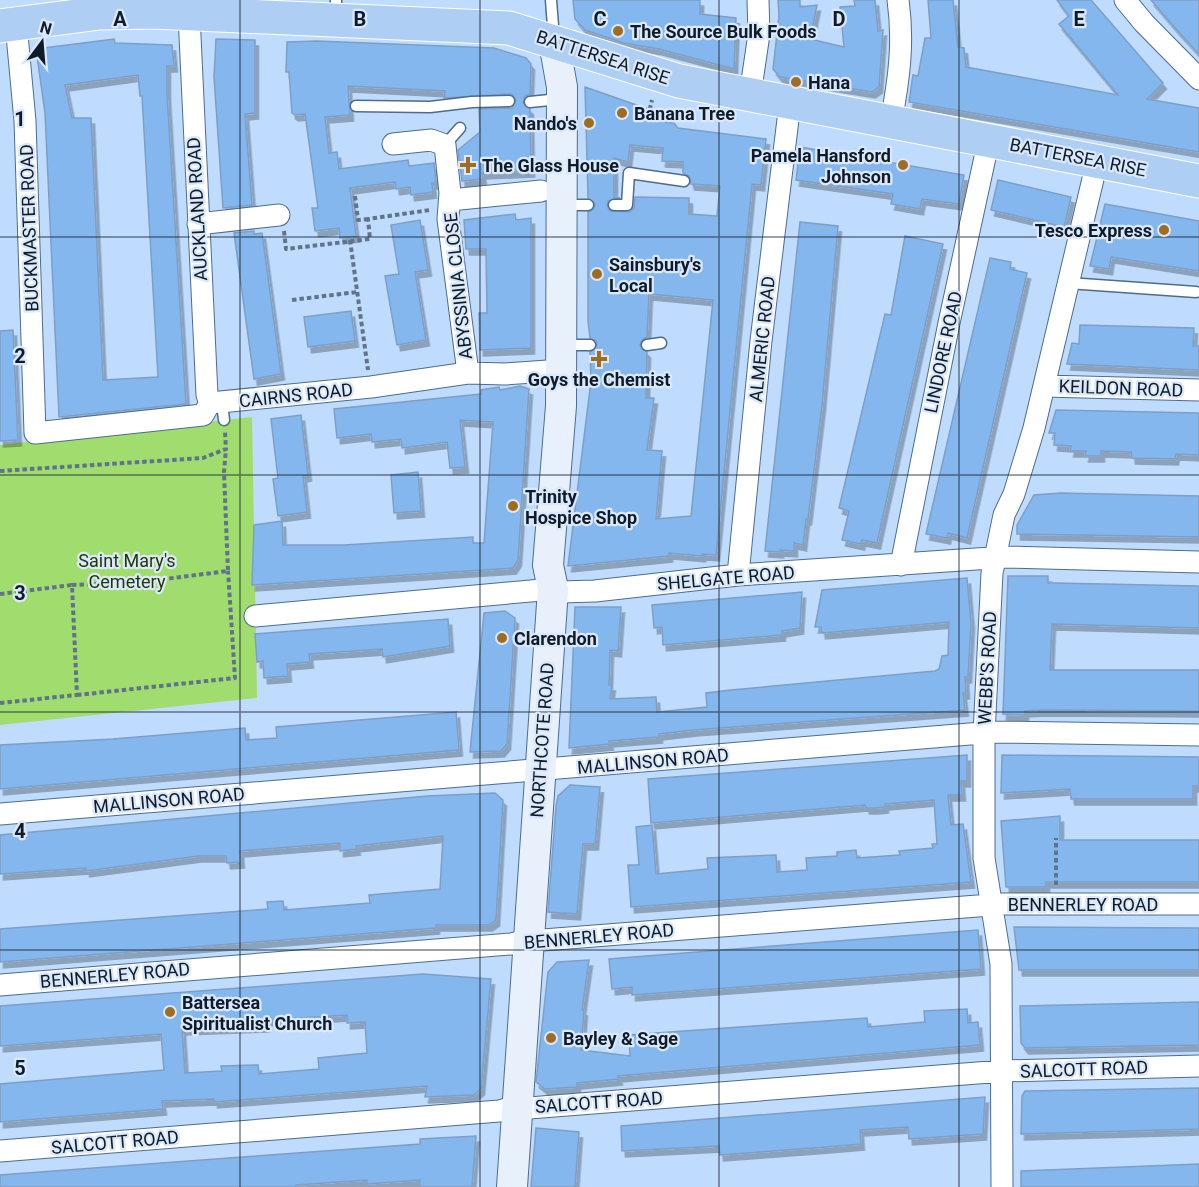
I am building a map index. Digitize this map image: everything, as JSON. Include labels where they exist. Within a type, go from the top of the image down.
[{"type":"highway","name":"BATTERSEA RISE","points":[[8,25],[98,6],[189,15],[336,11],[509,28],[669,78],[1199,181]]},
{"type":"main road","name":"NORTHCOTE ROAD","points":[[512,1187],[553,589],[548,565],[561,406],[571,353],[563,200],[561,75],[554,42]]},
{"type":"street","points":[[750,95],[759,34],[758,0]]},
{"type":"street","points":[[891,121],[901,59],[902,26],[898,0]]},
{"type":"street","points":[[1125,0],[1144,23],[1199,79]]},
{"type":"street","name":"AUCKLAND ROAD","points":[[189,15],[207,394],[219,409]]},
{"type":"street","name":"BUCKMASTER ROAD","points":[[8,25],[25,121],[35,433]]},
{"type":"street","name":"ALMERIC ROAD","points":[[738,575],[761,341],[790,103]]},
{"type":"street","name":"LINDORE ROAD","points":[[901,565],[949,323],[989,139]]},
{"type":"street","points":[[393,144],[431,140],[445,145]]},
{"type":"street","name":"ABYSSINIA CLOSE","points":[[445,145],[448,219],[468,372]]},
{"type":"street","name":"WEBB'S ROAD","points":[[1002,1187],[1004,1071],[1001,964],[984,858],[984,734],[994,558],[1004,515],[1021,473],[1044,386],[1097,162]]},
{"type":"street","name":"ABYSSINIA CLOSE","points":[[449,203],[563,200]]},
{"type":"street","points":[[198,224],[281,221]]},
{"type":"street","name":"CAIRNS ROAD","points":[[35,433],[203,415],[219,409],[468,372],[505,374],[571,353]]},
{"type":"street","name":"KEILDON ROAD","points":[[1044,386],[1199,390]]},
{"type":"street","name":"SHELGATE ROAD","points":[[255,616],[553,589],[560,592],[595,591],[738,575],[994,558],[1199,562]]},
{"type":"street","name":"MALLINSON ROAD","points":[[0,814],[540,768],[984,734],[1199,735]]},
{"type":"street","name":"BENNERLEY ROAD","points":[[0,985],[511,944],[529,939],[543,940],[992,905],[1199,904]]},
{"type":"street","name":"SALCOTT ROAD","points":[[0,1151],[499,1111],[518,1106],[530,1108],[1004,1071],[1199,1066]]},
{"type":"lane","points":[[551,0],[554,42]]},
{"type":"lane","points":[[530,102],[562,99]]},
{"type":"lane","points":[[356,106],[430,107],[472,102],[509,102]]},
{"type":"lane","points":[[445,145],[460,128]]},
{"type":"lane","points":[[614,205],[627,205],[629,173],[684,181]]},
{"type":"lane","points":[[1068,284],[1197,292]]},
{"type":"lane","points":[[647,345],[661,343]]},
{"type":"path","points":[[648,117],[652,100]]},
{"type":"path","points":[[355,196],[358,220],[449,203]]},
{"type":"path","points":[[281,221],[286,249],[370,239],[368,219]]},
{"type":"path","points":[[350,240],[369,372]]},
{"type":"path","points":[[291,300],[357,292]]},
{"type":"path","points":[[0,703],[235,678],[224,472],[226,449],[219,409]]},
{"type":"path","points":[[0,471],[203,458],[226,449]]},
{"type":"path","points":[[0,594],[72,585],[141,582],[228,571]]},
{"type":"path","points":[[72,585],[77,695]]},
{"type":"path","points":[[1056,838],[1056,904]]},
{"type":"green space","name":"Saint Mary's Cemetery","points":[[252,417],[257,698],[0,725],[0,445]]},
{"type":"building","points":[[573,0],[700,0],[700,14],[736,18],[734,69],[659,49],[624,43],[585,30],[575,19]]},
{"type":"building","points":[[778,0],[800,0],[800,7],[817,5],[810,39],[844,47],[840,7],[855,6],[854,0],[875,0],[878,31],[883,30],[879,87],[872,92],[780,77],[773,69],[779,16]]},
{"type":"building","points":[[928,0],[953,0],[958,47],[964,48],[966,67],[1118,95],[1059,24],[1069,16],[1057,0],[1091,0],[1163,83],[1147,99],[1199,108],[1199,152],[909,102],[913,75],[918,76],[925,38],[931,38]]},
{"type":"building","points":[[1151,0],[1199,0],[1199,54],[1175,28]]},
{"type":"building","points":[[114,39],[115,43],[172,45],[174,66],[167,66],[167,95],[186,404],[59,417],[45,113],[36,49]],"holes":[[[138,75],[140,96],[142,96],[158,377],[103,380],[91,118],[72,118],[65,85]]]},
{"type":"building","points":[[216,39],[255,40],[255,113],[245,114],[252,205],[223,208],[214,77]]},
{"type":"building","points":[[317,41],[494,48],[526,58],[531,64],[530,94],[525,96],[523,102],[530,109],[531,171],[482,173],[483,179],[462,181],[458,150],[480,132],[479,109],[512,108],[516,100],[512,94],[444,98],[445,91],[348,86],[350,115],[325,117],[329,153],[337,152],[339,169],[408,160],[409,166],[434,163],[436,183],[432,183],[433,192],[411,195],[410,187],[396,189],[395,182],[350,188],[356,236],[340,238],[339,228],[315,231],[312,208],[318,208],[305,114],[292,113],[289,72],[286,72],[287,42]]},
{"type":"building","points":[[585,87],[648,109],[645,117],[664,119],[663,122],[674,123],[678,128],[766,139],[761,185],[752,184],[716,555],[669,553],[669,556],[568,566],[591,381],[590,352],[597,346],[596,341],[590,338],[588,321],[588,212],[594,209],[595,204],[588,198]],"holes":[[[630,145],[663,148],[662,161],[683,162],[683,173],[689,176],[691,184],[720,186],[717,216],[689,214],[689,198],[635,197],[634,208],[630,212],[610,211],[607,206],[608,201],[620,198],[614,197],[614,158],[628,162]],[[649,294],[713,300],[691,516],[656,519],[662,451],[647,450],[654,398],[646,398],[647,352],[640,345],[647,337]]]},
{"type":"building","points":[[800,147],[964,175],[959,204],[922,199],[920,209],[891,204],[893,194],[796,180]]},
{"type":"building","points":[[998,180],[1071,197],[1064,227],[991,210]]},
{"type":"building","points":[[1105,204],[1199,221],[1199,271],[1111,257],[1109,269],[1090,266]]},
{"type":"building","points":[[515,214],[516,220],[531,218],[531,348],[480,350],[479,313],[487,313],[486,249],[466,249],[464,220]]},
{"type":"building","points":[[420,220],[428,270],[415,272],[426,340],[397,345],[385,276],[399,274],[391,225]]},
{"type":"building","points":[[800,222],[838,226],[822,405],[803,545],[794,543],[794,551],[765,551]]},
{"type":"building","points":[[254,231],[254,234],[262,233],[281,374],[254,379],[234,233]]},
{"type":"building","points":[[905,236],[943,244],[877,543],[862,540],[861,544],[842,540],[849,511],[839,508],[885,314],[891,315]]},
{"type":"building","points":[[990,258],[1011,262],[1010,269],[1027,273],[967,538],[948,533],[947,538],[926,534]]},
{"type":"building","points":[[351,311],[355,341],[308,347],[304,317]]},
{"type":"building","points":[[1080,325],[1194,328],[1193,346],[1199,346],[1199,370],[1067,364],[1072,343],[1079,344]]},
{"type":"building","points":[[13,330],[18,440],[0,441],[0,331]]},
{"type":"building","points":[[520,386],[529,389],[518,560],[513,568],[252,585],[254,525],[282,521],[283,545],[344,545],[473,537],[473,543],[484,543],[493,422],[460,420],[465,467],[450,468],[447,442],[402,448],[401,439],[372,442],[371,434],[337,438],[334,409],[481,394],[481,390],[499,387],[500,390]]},
{"type":"building","points":[[1056,410],[1199,413],[1199,455],[1176,454],[1175,459],[1132,458],[1131,452],[1101,451],[1101,456],[1085,456],[1086,451],[1070,451],[1071,446],[1054,445],[1055,433],[1049,433]]},
{"type":"building","points":[[301,415],[308,475],[303,476],[307,512],[278,516],[273,479],[278,478],[271,419]]},
{"type":"building","points":[[418,472],[421,511],[394,513],[391,475]]},
{"type":"building","points":[[1060,493],[1199,496],[1199,537],[1017,534],[1017,525],[1034,495]]},
{"type":"building","points":[[1008,576],[1048,576],[1048,583],[1199,586],[1199,628],[1052,624],[1050,670],[1199,670],[1199,711],[1043,710],[1025,711],[1025,715],[1003,714]]},
{"type":"building","points":[[967,578],[971,623],[968,677],[965,677],[966,693],[963,693],[965,710],[693,730],[659,734],[659,737],[609,741],[610,744],[569,748],[575,607],[621,607],[618,651],[610,650],[609,685],[612,685],[610,699],[656,697],[657,712],[707,707],[706,693],[935,671],[939,669],[942,656],[948,655],[949,622],[822,633],[821,627],[815,627],[822,590]]},
{"type":"building","points":[[802,592],[800,628],[782,631],[782,635],[663,645],[662,627],[654,628],[652,605]]},
{"type":"building","points":[[505,611],[515,618],[507,744],[501,751],[470,752],[484,613]]},
{"type":"building","points":[[448,619],[450,646],[383,657],[382,649],[309,654],[310,662],[287,664],[288,676],[264,678],[263,661],[257,662],[255,634]]},
{"type":"building","points":[[456,712],[459,750],[0,789],[0,745],[113,739],[245,728],[246,740],[277,738],[276,727]]},
{"type":"building","points":[[967,755],[967,781],[961,781],[962,795],[948,795],[951,825],[963,824],[971,882],[631,907],[628,865],[639,865],[636,827],[652,825],[656,874],[708,869],[707,858],[776,855],[777,872],[807,870],[806,858],[837,856],[837,852],[856,850],[857,858],[900,855],[899,851],[933,848],[932,844],[937,844],[934,800],[885,804],[885,807],[875,808],[866,808],[865,805],[651,823],[648,779]]},
{"type":"building","points":[[1002,755],[1199,757],[1199,786],[1193,786],[1193,799],[1071,799],[1070,789],[1001,793]]},
{"type":"building","points":[[570,785],[600,787],[595,844],[583,844],[577,914],[548,912],[556,806],[558,796]]},
{"type":"building","points":[[495,793],[503,800],[496,920],[489,925],[436,925],[436,928],[0,962],[0,929],[268,909],[267,902],[283,901],[284,910],[370,903],[369,895],[440,889],[443,836],[356,846],[357,849],[340,851],[340,843],[240,851],[241,862],[227,863],[226,856],[198,856],[86,871],[86,868],[0,874],[0,835],[427,796]]},
{"type":"building","points":[[1060,816],[1060,840],[1199,840],[1199,882],[1046,882],[1046,887],[1006,887],[1001,821]]},
{"type":"building","points":[[1014,927],[1199,928],[1199,970],[1019,970]]},
{"type":"building","points":[[978,930],[981,969],[632,995],[632,987],[612,989],[609,959]]},
{"type":"building","points":[[589,960],[582,1010],[584,1010],[581,1050],[630,1056],[629,1035],[867,1018],[868,1027],[925,1022],[924,1011],[967,1009],[968,1023],[978,1022],[980,1045],[618,1076],[619,1079],[577,1083],[577,1087],[545,1089],[536,1082],[548,972],[557,962]]},
{"type":"building","points":[[423,974],[491,979],[481,1089],[474,1095],[425,1097],[427,1086],[214,1102],[214,1099],[162,1101],[163,1109],[0,1122],[0,1084],[164,1070],[161,1034],[0,1046],[0,1006]],"holes":[[[347,1015],[347,1023],[365,1022],[367,1053],[318,1058],[319,1069],[259,1074],[258,1065],[221,1066],[222,1071],[185,1073],[182,1029],[266,1026],[266,1020]]]},
{"type":"building","points":[[1199,1002],[1199,1045],[1025,1048],[1021,1043],[1020,1006]]},
{"type":"building","points":[[1199,1088],[1199,1129],[1021,1134],[1022,1096],[1025,1091]]},
{"type":"building","points":[[985,1097],[983,1134],[909,1139],[908,1127],[860,1130],[861,1144],[826,1147],[720,1155],[719,1146],[622,1151],[621,1126]]},
{"type":"building","points":[[536,1128],[579,1132],[575,1187],[531,1187]]},
{"type":"building","points":[[476,1136],[472,1187],[420,1187],[420,1180],[367,1184],[367,1180],[296,1185],[296,1187],[0,1187],[0,1175],[420,1144],[420,1139]]},
{"type":"building","points":[[1199,1164],[1199,1187],[1021,1187],[1021,1171]]},
{"type":"place","name":"The Source Bulk Foods","points":[[618,31]]},
{"type":"place","name":"Hana","points":[[796,82]]},
{"type":"place","name":"Banana Tree","points":[[622,113]]},
{"type":"place","name":"Nando's","points":[[589,123]]},
{"type":"place","name":"The Glass House","points":[[468,165]]},
{"type":"place","name":"Pamela Hansford Johnson","points":[[903,165]]},
{"type":"place","name":"Tesco Express","points":[[1164,230]]},
{"type":"place","name":"Sainsbury's Local","points":[[597,274]]},
{"type":"place","name":"Goys the Chemist","points":[[599,359]]},
{"type":"place","name":"Trinity Hospice Shop","points":[[513,506]]},
{"type":"place","name":"Clarendon","points":[[502,638]]},
{"type":"place","name":"Battersea Spiritualist Church","points":[[170,1012]]},
{"type":"place","name":"Bayley & Sage","points":[[551,1038]]}]
